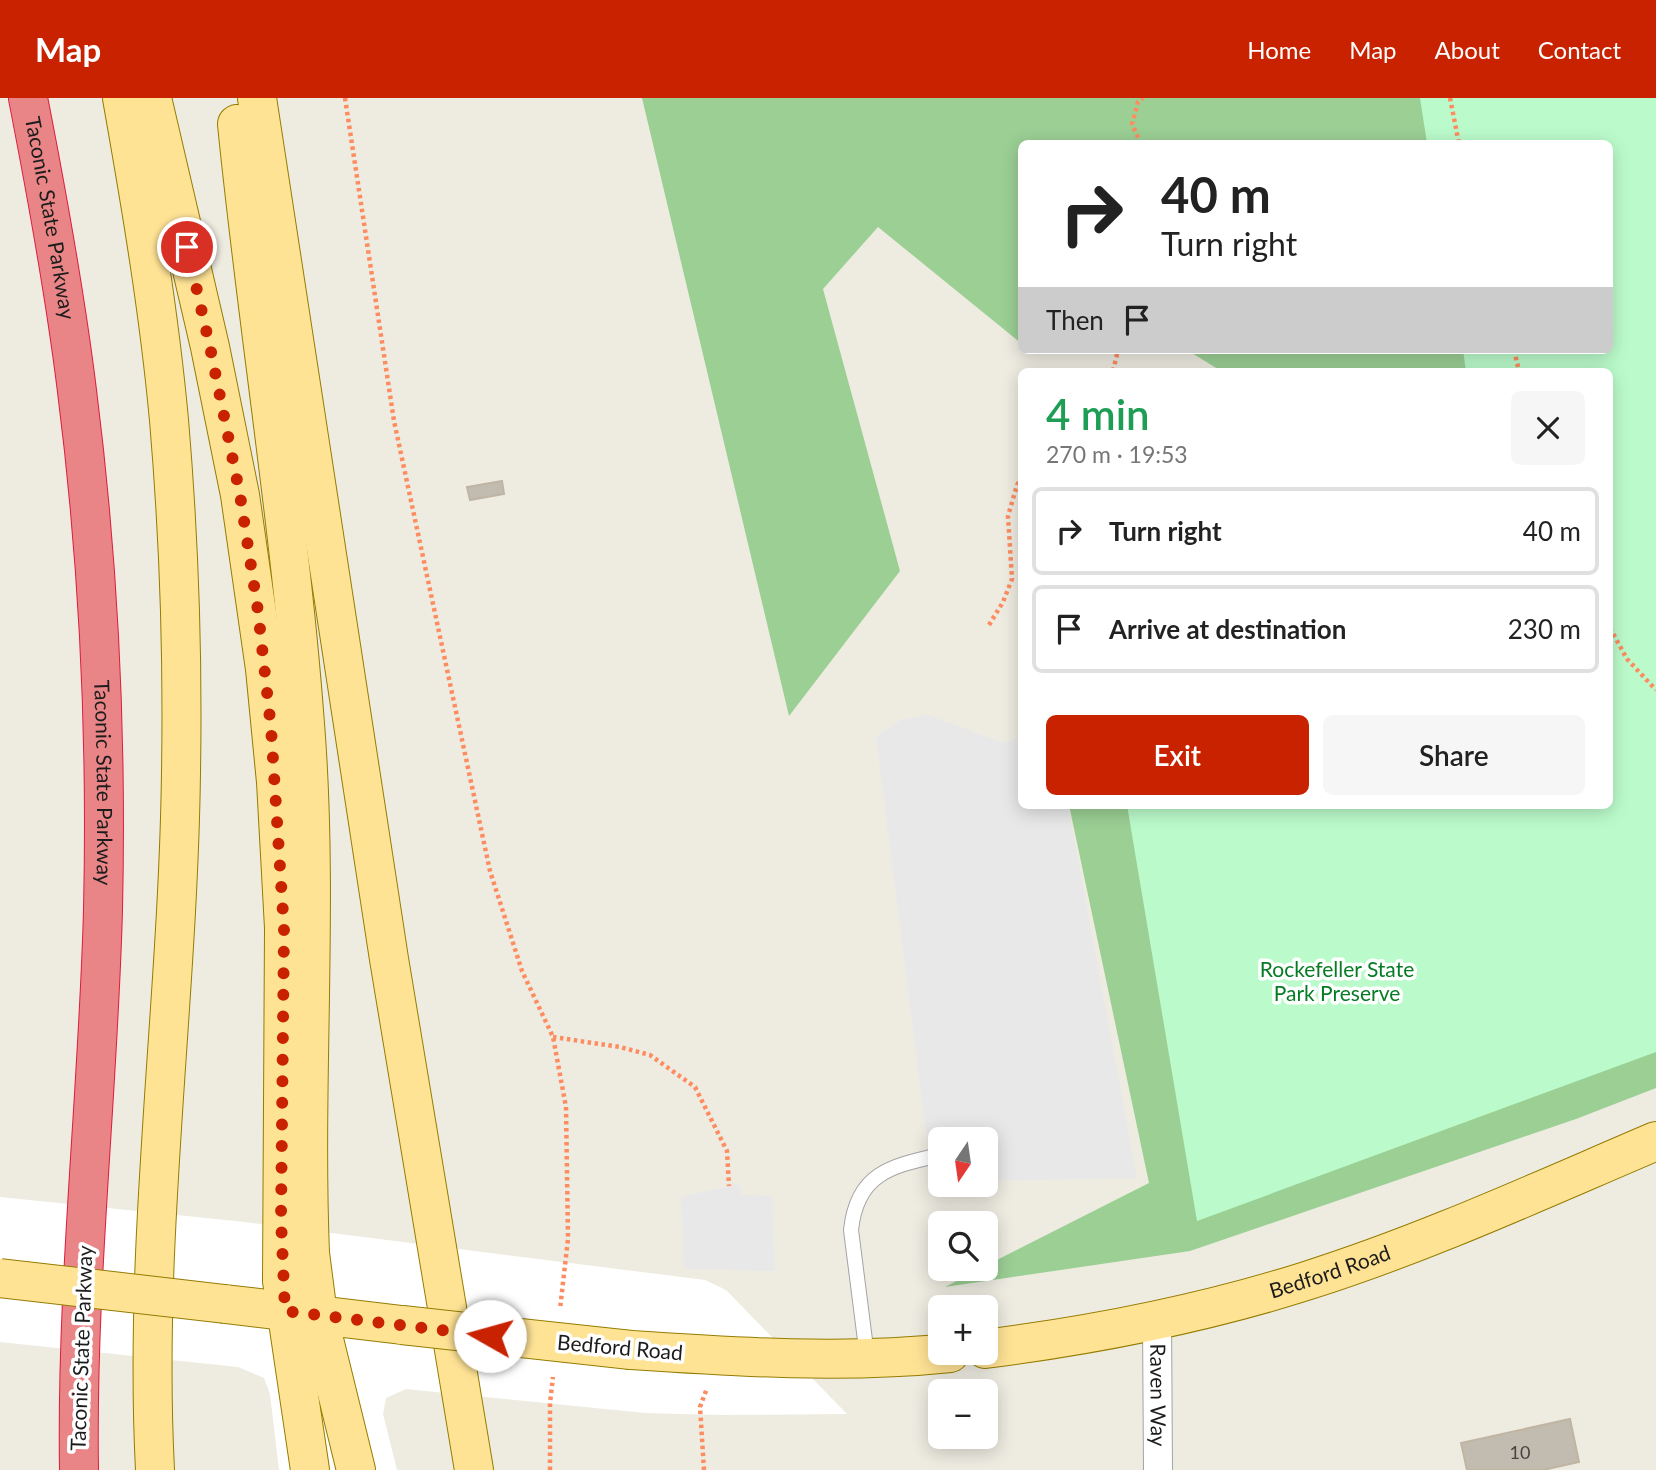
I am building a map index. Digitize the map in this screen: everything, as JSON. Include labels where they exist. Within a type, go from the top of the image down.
[{"type":"highway","name":"Taconic State Parkway","points":[[27,98],[62,287],[77,390],[92,533],[103,701],[103,910],[80,1321],[79,1470]]},
{"type":"main road","points":[[122,98],[163,361],[173,479],[181,641],[179,830],[151,1339],[155,1470]]},
{"type":"main road","points":[[152,98],[210,347],[238,482],[265,669],[276,782],[284,929],[281,1228],[301,1313],[356,1470]]},
{"type":"main road","points":[[234,98],[288,550],[305,724],[310,874],[309,1220],[301,1313],[310,1470]]},
{"type":"main road","points":[[257,98],[389,959],[474,1470]]},
{"type":"main road","name":"Bedford Road","points":[[998,1347],[1059,1339],[1157,1320],[1258,1295],[1362,1262],[1466,1222],[1656,1141]]},
{"type":"main road","name":"Bedford Road","points":[[0,1278],[631,1350],[718,1355],[867,1357],[928,1354]]},
{"type":"street","name":"Raven Way","points":[[1157,1320],[1158,1470]]},
{"type":"lane","points":[[867,1357],[851,1230],[852,1215],[866,1185],[877,1175],[928,1158]]},
{"type":"path","points":[[345,98],[394,421],[489,871],[523,971],[553,1037],[566,1107],[568,1239],[559,1321]]},
{"type":"path","points":[[1139,140],[1132,124],[1138,102],[1143,98]]},
{"type":"path","points":[[1450,98],[1458,140]]},
{"type":"path","points":[[989,625],[1003,602],[1012,579],[1008,516],[1018,484]]},
{"type":"path","points":[[1613,633],[1627,659],[1656,690]]},
{"type":"path","points":[[553,1037],[620,1047],[650,1055],[695,1087],[727,1151],[729,1186]]},
{"type":"path","points":[[551,1470],[550,1404],[553,1376]]},
{"type":"path","points":[[700,1407],[704,1470]]},
{"type":"green space","points":[[642,98],[1656,98],[1656,1088],[1576,1119],[1190,1251],[998,1279],[998,1259],[1149,1183],[1070,809],[1613,809],[1613,368],[1216,368],[1193,354],[1613,354],[1613,140],[1018,140],[1018,341],[878,227],[823,289],[900,571],[789,716]]},
{"type":"green space","name":"Rockefeller State Park Preserve","points":[[1420,98],[1656,98],[1656,1052],[1197,1221],[1128,809],[1613,809],[1613,368],[1466,368],[1464,354],[1613,354],[1613,140],[1427,140]]},
{"type":"green space","points":[[957,1281],[986,1281],[945,1287]]},
{"type":"shaded area","points":[[928,715],[1004,743],[1018,738],[1018,809],[1069,809],[1137,1178],[998,1181],[998,1127],[928,1127],[928,1149],[876,737],[900,720]]},
{"type":"shaded area","points":[[738,1184],[742,1195],[772,1196],[775,1271],[684,1269],[681,1197]]},
{"type":"pier","points":[[0,1197],[245,1222],[705,1280],[726,1290],[847,1414],[645,1413],[406,1389],[386,1398],[383,1414],[397,1470],[279,1470],[270,1394],[264,1378],[238,1367],[0,1342]]},
{"type":"building","points":[[502,481],[504,494],[470,500],[467,487]]},
{"type":"building","points":[[1570,1419],[1579,1462],[1543,1470],[1467,1470],[1461,1443]]},
{"type":"route","points":[[187,247],[210,347],[250,553],[276,782],[284,929],[281,1219],[285,1311],[490,1336]]}]
